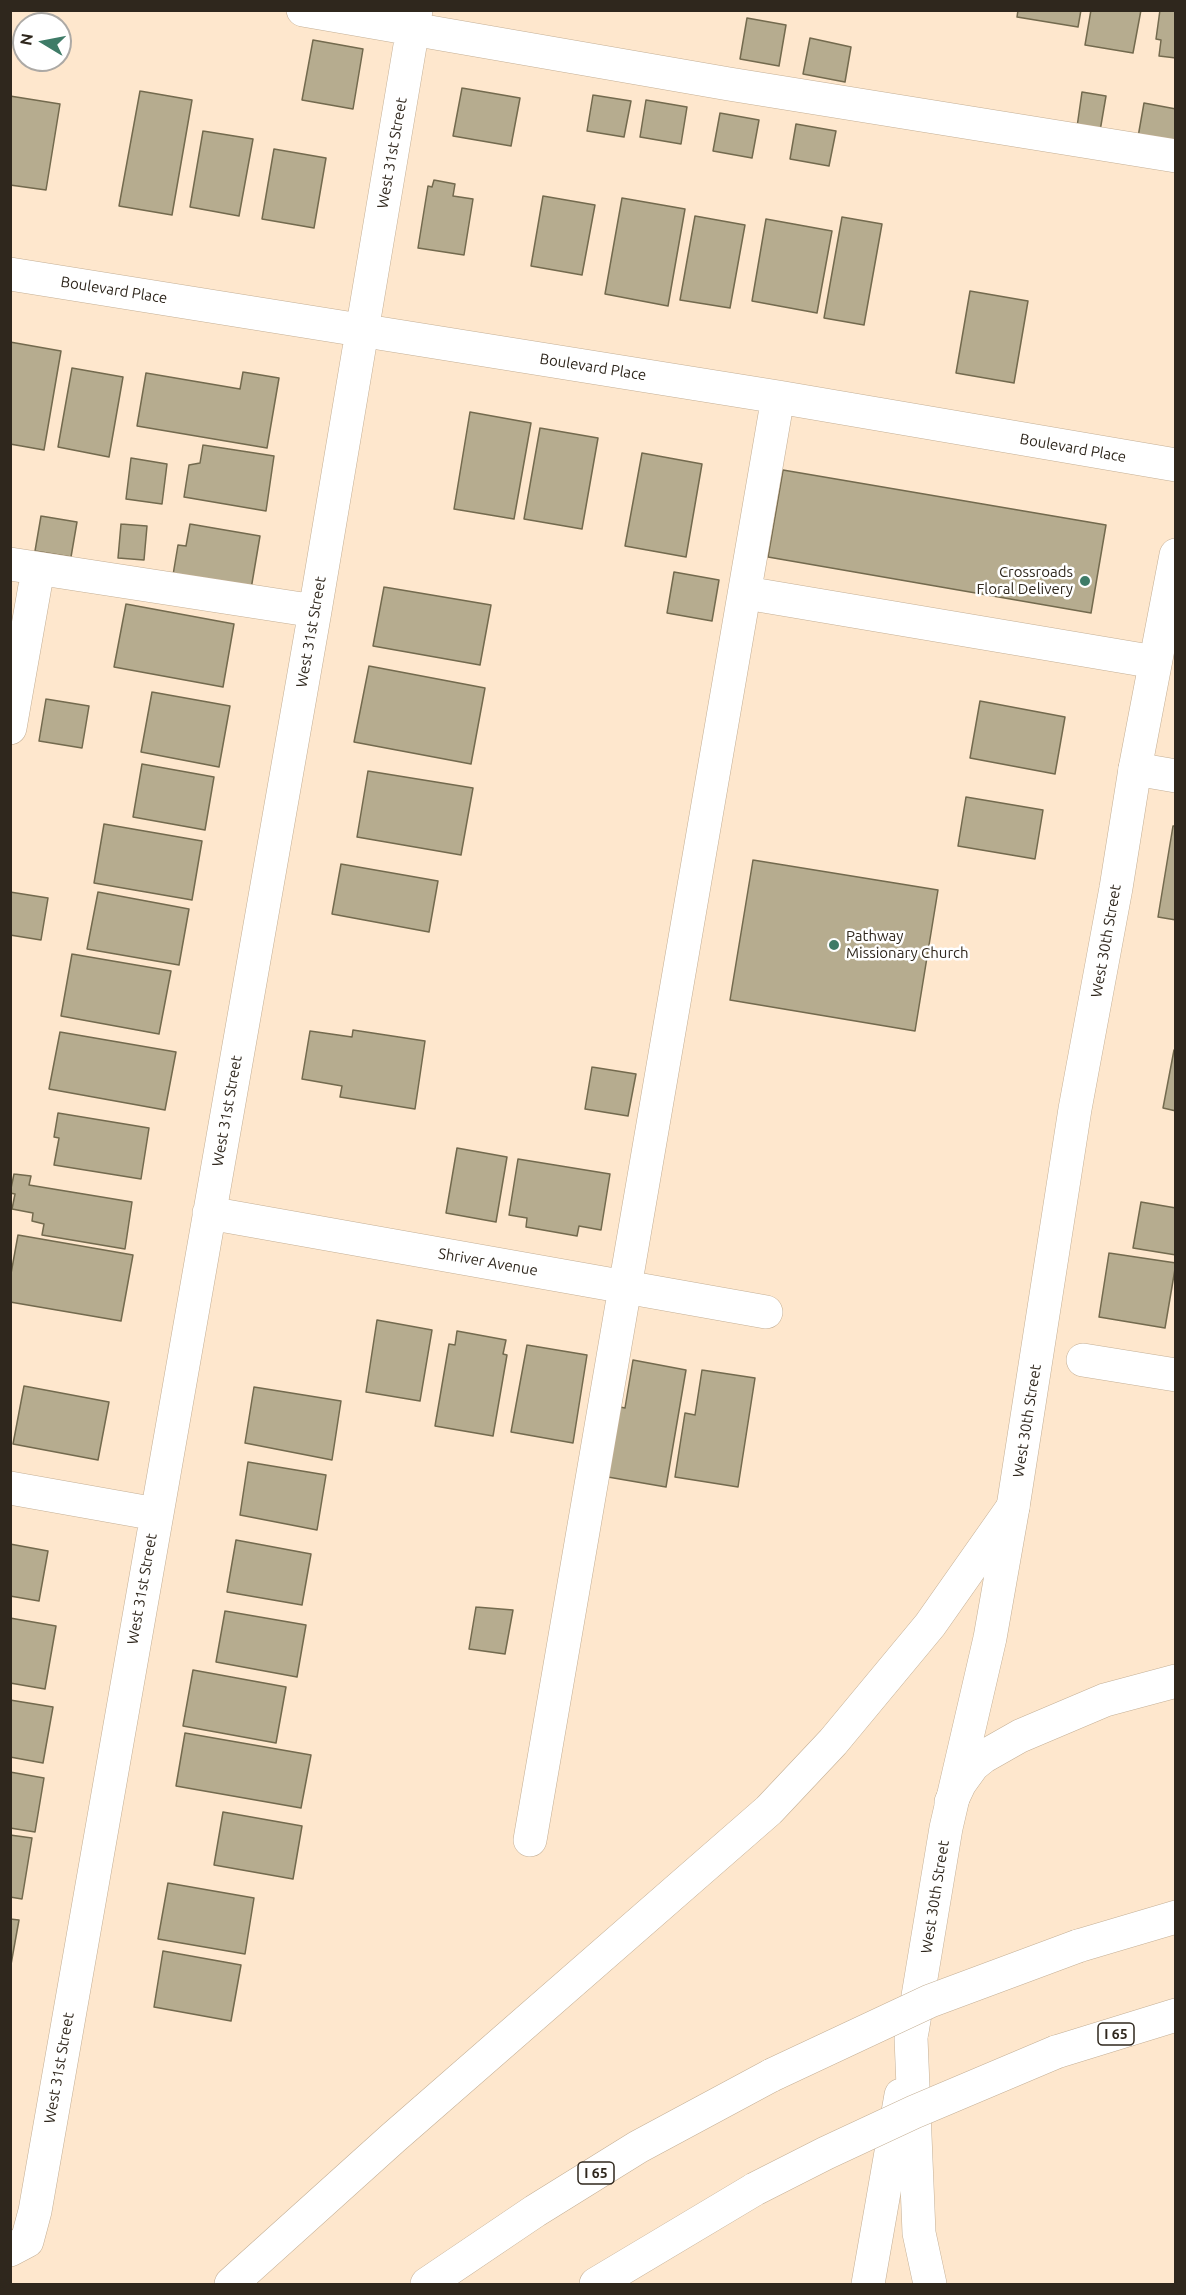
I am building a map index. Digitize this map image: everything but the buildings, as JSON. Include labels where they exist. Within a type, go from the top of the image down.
[{"type":"main road","points":[[303,10],[414,19],[729,84],[1176,156]]},
{"type":"main road","name":"West 31st Street","points":[[10,2250],[27,2241],[35,2211],[315,611],[414,19]]},
{"type":"main road","name":"Boulevard Place","points":[[10,274],[778,397],[1176,465]]},
{"type":"main road","points":[[530,1840],[778,397]]},
{"type":"main road","name":"West 30th Street","points":[[868,2284],[951,1802],[990,1638],[1013,1507],[1075,1108],[1116,888],[1135,769],[1176,555]]},
{"type":"main road","points":[[10,728],[24,566],[315,611]]},
{"type":"main road","points":[[746,593],[1155,662]]},
{"type":"main road","points":[[1135,769],[1176,776]]},
{"type":"main road","name":"Shriver Avenue","points":[[209,1213],[766,1312]]},
{"type":"main road","points":[[1083,1360],[1176,1375]]},
{"type":"main road","points":[[10,1488],[156,1514]]},
{"type":"main road","points":[[231,2284],[402,2130],[769,1810],[833,1742],[923,1634],[1013,1507]]},
{"type":"main road","points":[[951,1802],[973,1765],[1020,1736],[1105,1700],[1176,1681]]},
{"type":"main road","name":"I 65","points":[[427,2284],[535,2211],[638,2147],[772,2075],[930,2001],[1078,1946],[1176,1917]]},
{"type":"main road","name":"I 65","points":[[596,2284],[755,2189],[826,2152],[1056,2052],[1176,2016]]},
{"type":"main road","points":[[910,2038],[919,2233],[930,2284]]},
{"type":"place","name":"Crossroads Floral Delivery","points":[[1085,581]]},
{"type":"place","name":"Pathway Missionary Church","points":[[834,945]]}]
